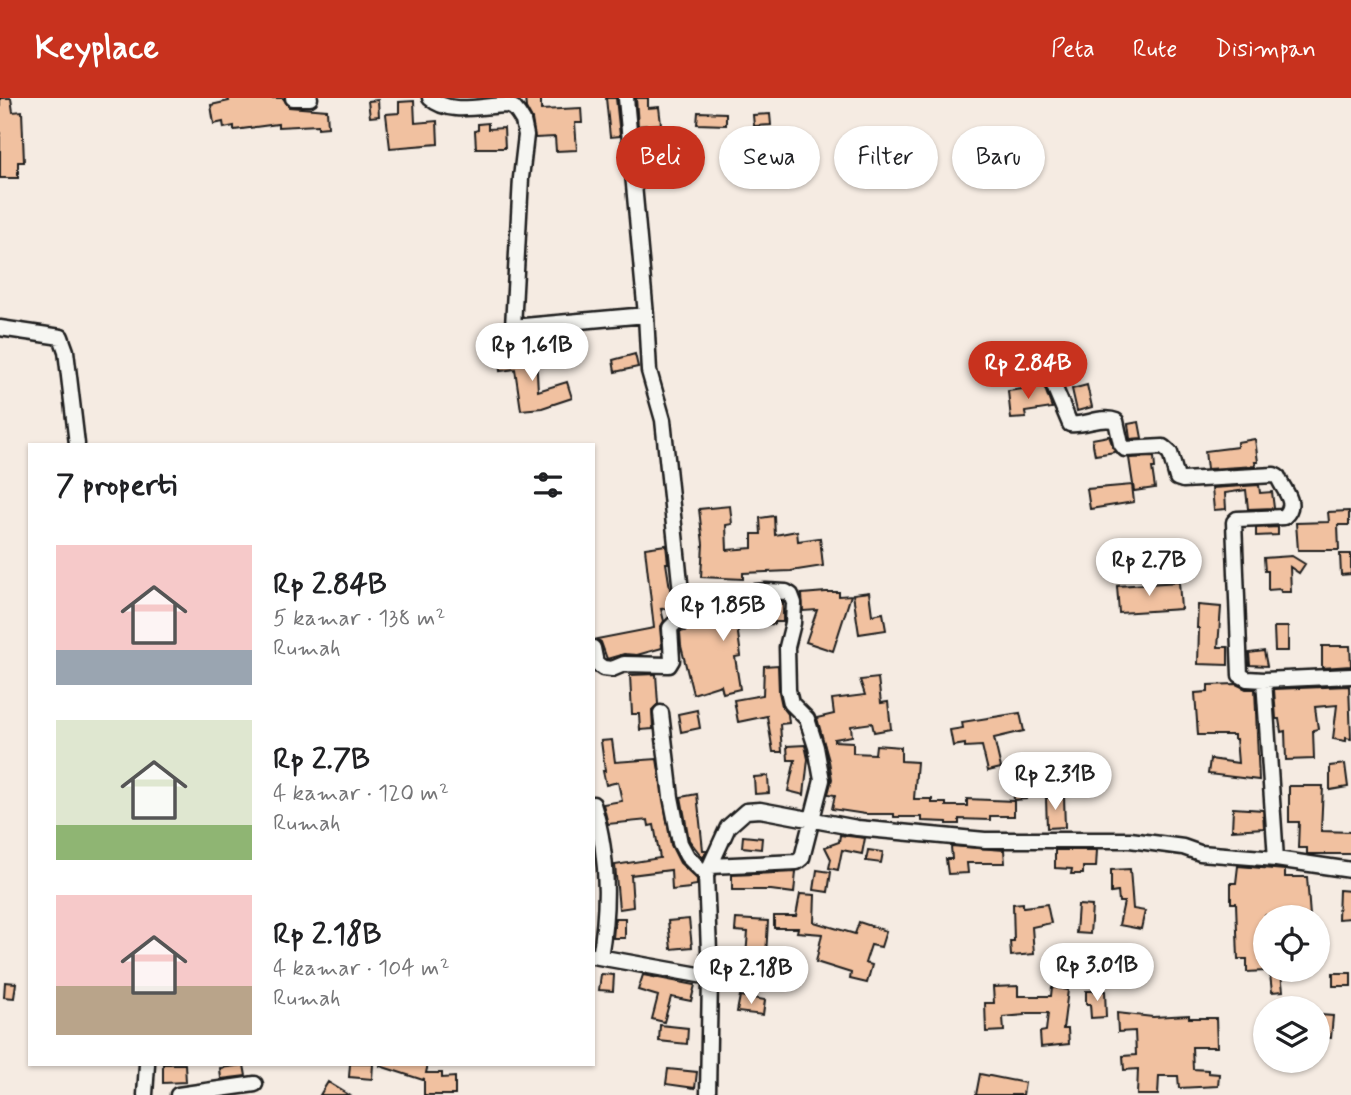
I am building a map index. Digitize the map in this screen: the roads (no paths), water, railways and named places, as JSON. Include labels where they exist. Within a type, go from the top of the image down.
[{"type":"street","points":[[293,98],[310,98]]},
{"type":"street","points":[[430,98],[439,105],[455,108],[507,105],[514,108],[523,121],[526,135],[513,327],[646,315]]},
{"type":"street","points":[[595,658],[596,663],[603,668],[624,664],[669,665],[672,660],[670,628],[681,617],[683,600],[663,420],[649,371],[626,98]]},
{"type":"street","points":[[0,328],[61,337],[66,351],[77,443]]},
{"type":"street","points":[[1051,379],[1070,424],[1079,425],[1110,419],[1116,421],[1121,444],[1125,449],[1163,447],[1170,453],[1177,478],[1183,480],[1274,475],[1278,478],[1290,498],[1292,505],[1289,514],[1284,517],[1237,519],[1234,522],[1240,675],[1247,679],[1264,680],[1351,676]]},
{"type":"street","points":[[661,713],[671,797],[680,843],[687,856],[708,870],[797,862],[802,858],[822,780],[807,719],[791,703],[788,690],[787,648],[794,603],[791,595],[786,592],[765,591],[683,600]]},
{"type":"street","points":[[1264,680],[1276,859]]},
{"type":"street","points":[[708,1095],[708,870],[728,827],[746,811],[760,810],[857,828],[985,840],[1130,840],[1183,847],[1200,853],[1276,859],[1351,870]]},
{"type":"street","points":[[595,814],[606,866],[607,918],[597,956],[710,977]]},
{"type":"street","points":[[145,1095],[146,1066]]},
{"type":"street","points":[[178,1095],[254,1084]]}]
